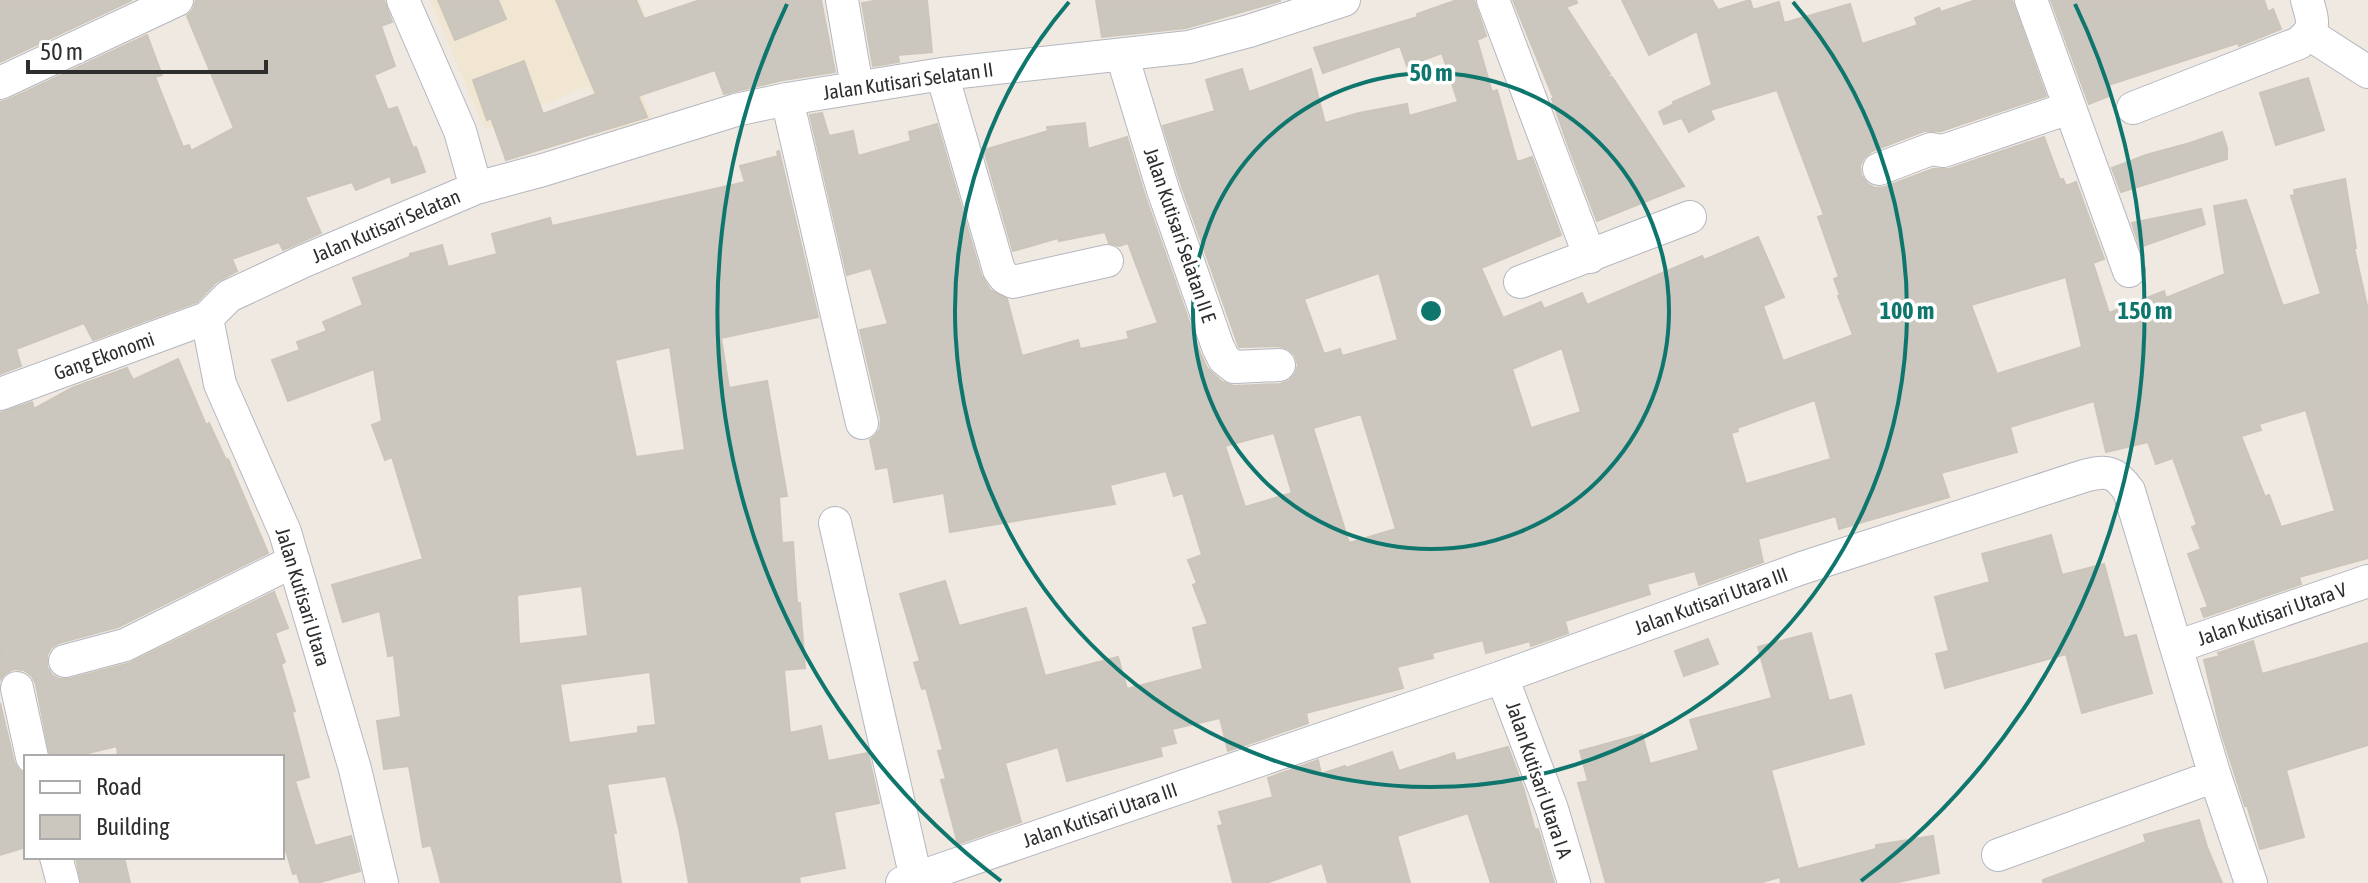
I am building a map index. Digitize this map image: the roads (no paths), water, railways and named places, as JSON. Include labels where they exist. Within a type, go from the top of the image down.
[{"type":"street","points":[[0,83],[177,0]]},
{"type":"street","name":"Jalan Kutisari Selatan","points":[[207,318],[229,296],[476,188],[460,131],[403,0]]},
{"type":"street","points":[[842,0],[857,87]]},
{"type":"street","name":"Jalan Kutisari Selatan II","points":[[476,188],[736,110],[942,74],[1189,47],[1344,0]]},
{"type":"street","points":[[1493,0],[1590,257]]},
{"type":"street","points":[[2031,0],[2129,271]]},
{"type":"street","points":[[2133,108],[2299,43],[2309,34],[2312,20],[2307,0]]},
{"type":"street","points":[[2309,34],[2368,72]]},
{"type":"street","name":"Jalan Kutisari Selatan II E","points":[[1122,55],[1163,190],[1224,359],[1234,367],[1279,365]]},
{"type":"street","points":[[942,74],[999,270],[1005,278],[1013,282],[1107,261]]},
{"type":"street","points":[[787,99],[862,423]]},
{"type":"street","points":[[1879,169],[1931,149],[1943,151],[2069,108]]},
{"type":"street","points":[[1520,282],[1690,217]]},
{"type":"street","name":"Gang Ekonomi","points":[[0,394],[207,318]]},
{"type":"street","name":"Jalan Kutisari Utara","points":[[207,318],[220,384],[285,532],[294,561],[355,769],[382,883]]},
{"type":"street","name":"Jalan Kutisari Utara III","points":[[912,881],[1502,677],[1802,568],[2084,476],[2106,472],[2122,481],[2129,491],[2215,776],[2251,883]]},
{"type":"street","points":[[835,523],[912,881]]},
{"type":"street","points":[[65,661],[125,645],[294,561]]},
{"type":"street","name":"Jalan Kutisari Utara V","points":[[2176,647],[2368,581]]},
{"type":"street","name":"Jalan Kutisari Utara I A","points":[[1502,677],[1552,809],[1574,883]]},
{"type":"street","points":[[17,688],[32,755]]},
{"type":"street","points":[[1998,855],[2215,776]]},
{"type":"street","points":[[57,859],[63,883]]}]
